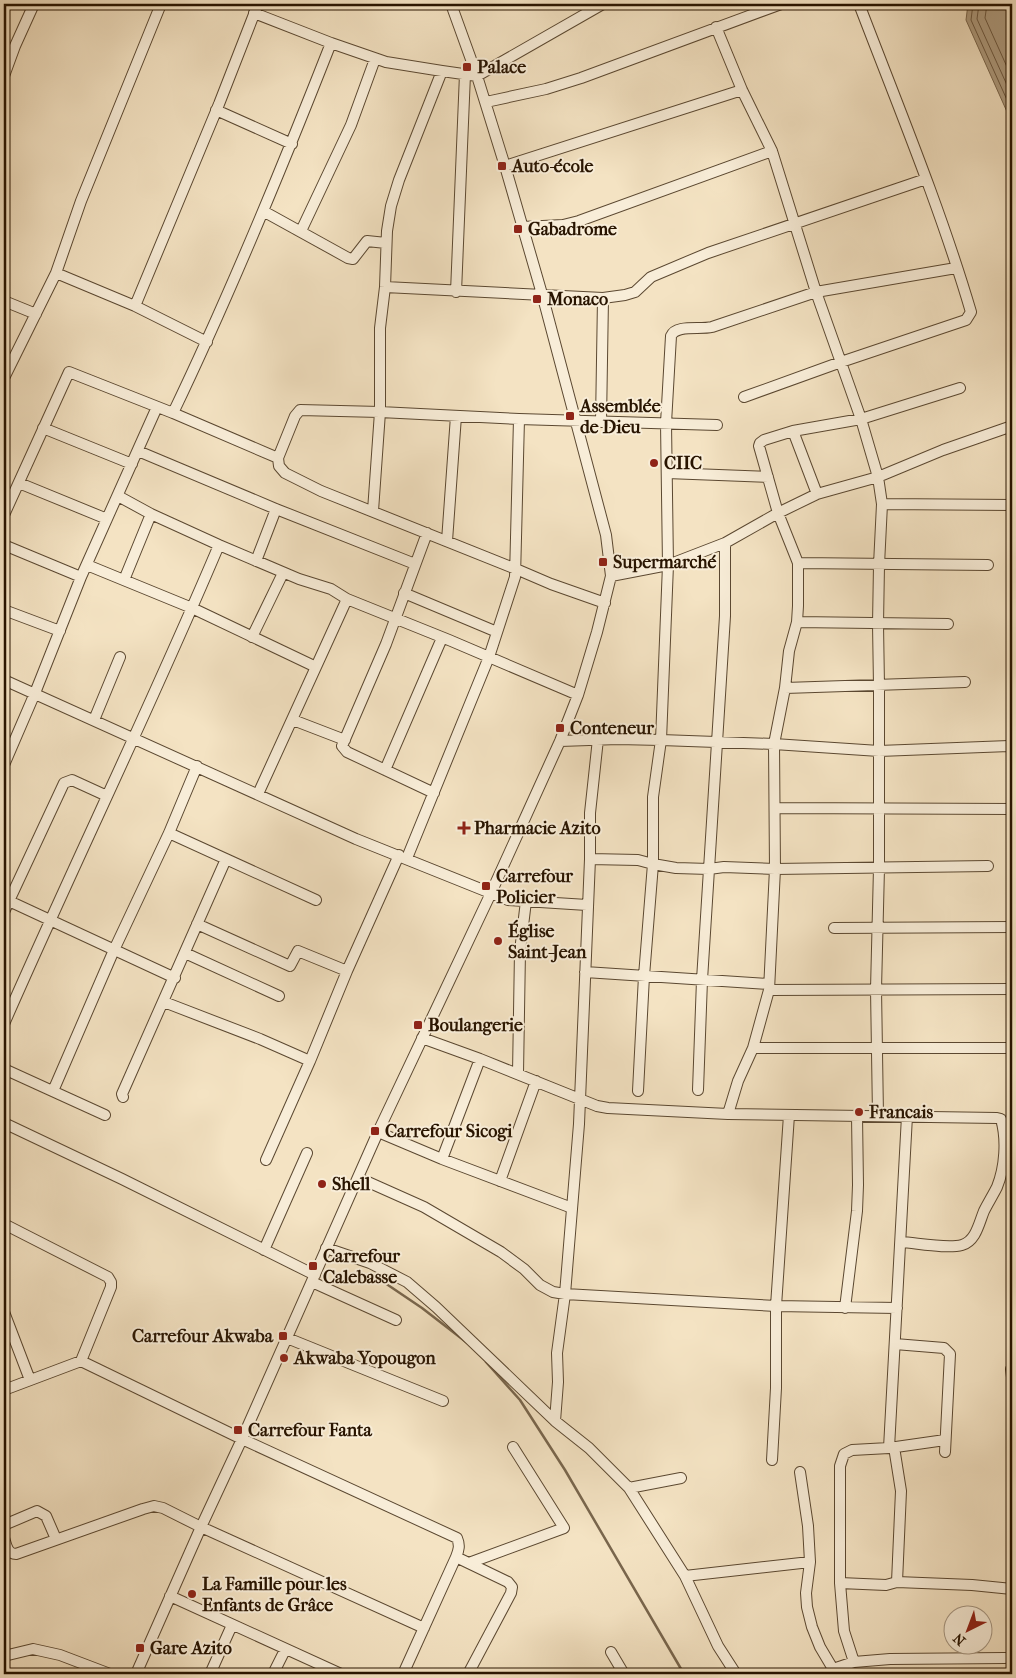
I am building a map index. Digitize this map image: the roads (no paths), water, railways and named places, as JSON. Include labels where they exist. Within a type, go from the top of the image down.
[{"type":"street","points":[[4,76],[34,4]]},
{"type":"street","points":[[4,378],[56,273],[81,201],[161,4]]},
{"type":"street","points":[[136,1674],[378,1132],[491,893],[560,741],[578,694],[611,576],[606,535],[542,294],[486,102],[450,4]]},
{"type":"street","points":[[135,306],[256,8],[331,43],[375,59],[442,72],[477,76],[603,4]]},
{"type":"street","points":[[486,102],[546,89],[581,78],[781,4]]},
{"type":"street","points":[[744,397],[966,320],[971,312],[926,179],[859,4]]},
{"type":"street","points":[[716,27],[742,90],[772,151],[816,292],[861,419],[878,476],[882,504],[878,565],[879,868],[876,989],[878,1116]]},
{"type":"street","points":[[173,413],[207,342],[292,144],[331,43]]},
{"type":"street","points":[[301,231],[351,125],[375,59]]},
{"type":"street","points":[[373,511],[380,412],[380,328],[385,287],[386,243],[391,206],[398,180],[442,72]]},
{"type":"street","points":[[456,292],[465,74]]},
{"type":"street","points":[[505,166],[742,90]]},
{"type":"street","points":[[216,110],[292,144]]},
{"type":"street","points":[[522,226],[563,225],[580,221],[772,151]]},
{"type":"street","points":[[385,287],[603,298],[625,295],[635,292],[664,271],[708,253],[926,179]]},
{"type":"street","points":[[263,211],[348,258],[354,259],[367,241],[386,243]]},
{"type":"street","points":[[638,1091],[644,976],[654,864],[653,797],[661,740],[668,565],[666,424],[671,336],[673,332],[682,328],[705,329],[816,292],[956,268]]},
{"type":"street","points":[[56,273],[135,306],[207,342]]},
{"type":"street","points":[[601,422],[603,298]]},
{"type":"street","points":[[4,301],[36,314]]},
{"type":"street","points":[[4,515],[69,372],[173,413],[278,458]]},
{"type":"street","points":[[728,1114],[738,1081],[753,1048],[769,987],[775,868],[774,744],[785,688],[789,651],[797,622],[799,589],[798,563],[778,512],[759,446],[760,443],[793,431],[861,419],[960,388]]},
{"type":"street","points":[[4,765],[6,752],[34,693],[81,577],[157,407]]},
{"type":"street","points":[[605,603],[551,584],[297,480],[285,473],[279,466],[278,458],[291,423],[300,410],[717,425]]},
{"type":"street","points":[[448,541],[456,416]]},
{"type":"street","points":[[266,1160],[347,972],[434,792],[489,657],[516,569],[519,419]]},
{"type":"street","points":[[611,576],[668,565],[725,543],[778,512],[817,494],[878,476],[943,450],[1012,426]]},
{"type":"street","points":[[43,428],[132,464]]},
{"type":"street","points":[[793,431],[817,494]]},
{"type":"street","points":[[138,452],[415,564]]},
{"type":"street","points":[[667,473],[768,478]]},
{"type":"street","points":[[19,483],[107,519]]},
{"type":"street","points":[[118,496],[151,514],[218,545],[298,579],[331,589],[347,599],[578,694]]},
{"type":"street","points":[[882,504],[1012,505]]},
{"type":"street","points":[[256,561],[276,509]]},
{"type":"street","points":[[124,580],[151,514]]},
{"type":"street","points":[[427,533],[394,618],[386,644],[342,746],[347,752],[434,792]]},
{"type":"street","points":[[698,1090],[702,980],[724,616],[725,543]]},
{"type":"street","points":[[4,545],[81,577]]},
{"type":"street","points":[[4,1024],[192,608],[218,545]]},
{"type":"street","points":[[798,563],[988,565]]},
{"type":"street","points":[[87,565],[192,608],[316,667]]},
{"type":"street","points":[[252,637],[283,572]]},
{"type":"street","points":[[404,593],[497,632]]},
{"type":"street","points":[[258,794],[347,599]]},
{"type":"street","points":[[4,610],[60,631]]},
{"type":"street","points":[[797,622],[948,624]]},
{"type":"street","points":[[385,770],[442,638]]},
{"type":"street","points":[[94,720],[120,657]]},
{"type":"street","points":[[4,680],[356,839],[508,900],[587,906]]},
{"type":"street","points":[[785,688],[965,682]]},
{"type":"street","points":[[293,720],[345,740]]},
{"type":"street","points":[[555,1421],[558,1382],[557,1353],[565,1294],[580,1098],[590,859],[590,813],[598,739]]},
{"type":"street","points":[[560,741],[598,739],[661,740],[774,744],[879,751],[1009,746],[1012,748]]},
{"type":"street","points":[[53,1091],[114,950],[169,833],[197,766]]},
{"type":"street","points":[[4,912],[64,782],[72,780],[107,796]]},
{"type":"street","points":[[775,808],[1012,810]]},
{"type":"street","points":[[169,833],[316,900]]},
{"type":"street","points":[[123,1097],[122,1094],[175,978],[226,859]]},
{"type":"street","points":[[590,859],[638,860],[676,868],[709,869],[724,867],[879,868],[988,866]]},
{"type":"street","points":[[9,900],[175,978]]},
{"type":"street","points":[[518,1074],[520,951],[526,901]]},
{"type":"street","points":[[197,924],[290,966],[298,951],[347,972]]},
{"type":"street","points":[[834,928],[1012,926]]},
{"type":"street","points":[[185,953],[279,996]]},
{"type":"street","points":[[585,972],[702,980],[769,987],[1012,989]]},
{"type":"street","points":[[164,1002],[260,1039],[310,1061]]},
{"type":"street","points":[[422,1038],[597,1106],[608,1108],[728,1114],[1001,1119],[1004,1148],[1002,1171],[975,1234],[963,1245],[952,1246],[901,1242]]},
{"type":"street","points":[[753,1048],[1010,1048]]},
{"type":"street","points":[[442,1159],[480,1059]]},
{"type":"street","points":[[4,1069],[105,1116]]},
{"type":"street","points":[[500,1181],[536,1081]]},
{"type":"street","points":[[772,1460],[776,1388],[776,1306],[789,1115]]},
{"type":"street","points":[[845,1308],[857,1211],[857,1116]]},
{"type":"street","points":[[897,1582],[902,1491],[892,1447],[895,1344],[907,1116]]},
{"type":"street","points":[[4,1123],[264,1250],[313,1278],[396,1320]]},
{"type":"street","points":[[378,1132],[442,1159],[572,1208]]},
{"type":"street","points":[[264,1250],[307,1153]]},
{"type":"street","points":[[359,1178],[424,1207],[501,1252],[524,1269],[540,1285],[553,1292],[776,1306],[897,1308]]},
{"type":"street","points":[[4,1224],[108,1277],[111,1282],[111,1288],[81,1361]]},
{"type":"street","points":[[326,1248],[370,1263],[407,1282],[436,1307],[555,1421],[589,1448],[629,1488],[685,1576],[718,1646],[736,1674]]},
{"type":"street","points":[[4,1312],[30,1380]]},
{"type":"street","points":[[287,1338],[443,1401]]},
{"type":"street","points":[[895,1344],[944,1348],[950,1354],[945,1452]]},
{"type":"street","points":[[4,1390],[81,1361],[242,1440],[457,1538],[459,1548],[456,1557],[403,1674]]},
{"type":"street","points":[[854,1662],[844,1631],[840,1583],[840,1466],[844,1454],[852,1450],[945,1440]]},
{"type":"street","points":[[469,1563],[564,1528],[513,1448]]},
{"type":"street","points":[[800,1472],[808,1526],[810,1562],[806,1592],[812,1627],[820,1647],[834,1672],[854,1662],[890,1659],[1005,1658]]},
{"type":"street","points":[[629,1488],[681,1478]]},
{"type":"street","points":[[4,1538],[12,1554],[154,1506],[163,1508],[424,1628]]},
{"type":"street","points":[[4,1525],[37,1511],[46,1516],[56,1540]]},
{"type":"street","points":[[456,1557],[508,1582],[512,1587],[511,1593],[468,1674]]},
{"type":"street","points":[[685,1576],[810,1562]]},
{"type":"street","points":[[840,1583],[886,1584],[897,1582],[972,1585],[1012,1589]]},
{"type":"street","points":[[170,1596],[336,1673]]},
{"type":"street","points":[[210,1674],[232,1625]]},
{"type":"street","points":[[4,1656],[33,1648],[60,1655],[110,1674]]},
{"type":"street","points":[[273,1674],[285,1650]]},
{"type":"street","points":[[611,1652],[624,1674]]},
{"type":"water","points":[[968,4],[1012,4],[1012,123],[966,20]]},
{"type":"waterway","points":[[382,1281],[422,1308],[466,1342]]},
{"type":"waterway","points":[[486,1362],[520,1400],[565,1470],[684,1674]]},
{"type":"place","name":"Palace","points":[[467,67]]},
{"type":"place","name":"Auto-école","points":[[502,166]]},
{"type":"place","name":"Gabadrome","points":[[518,229]]},
{"type":"place","name":"Monaco","points":[[537,299]]},
{"type":"place","name":"Assemblée de Dieu","points":[[570,416]]},
{"type":"place","name":"CIIC","points":[[654,463]]},
{"type":"place","name":"Supermarché","points":[[603,562]]},
{"type":"place","name":"Conteneur","points":[[560,728]]},
{"type":"place","name":"Pharmacie Azito","points":[[464,828]]},
{"type":"place","name":"Carrefour Policier","points":[[486,886]]},
{"type":"place","name":"Église Saint-Jean","points":[[498,941]]},
{"type":"place","name":"Boulangerie","points":[[418,1025]]},
{"type":"place","name":"Francais","points":[[859,1112]]},
{"type":"place","name":"Carrefour Sicogi","points":[[375,1131]]},
{"type":"place","name":"Shell","points":[[322,1184]]},
{"type":"place","name":"Carrefour Calebasse","points":[[313,1266]]},
{"type":"place","name":"Carrefour Akwaba","points":[[283,1336]]},
{"type":"place","name":"Akwaba Yopougon","points":[[284,1358]]},
{"type":"place","name":"Carrefour Fanta","points":[[238,1430]]},
{"type":"place","name":"La Famille pour les Enfants de Grâce","points":[[192,1594]]},
{"type":"place","name":"Gare Azito","points":[[140,1648]]}]
